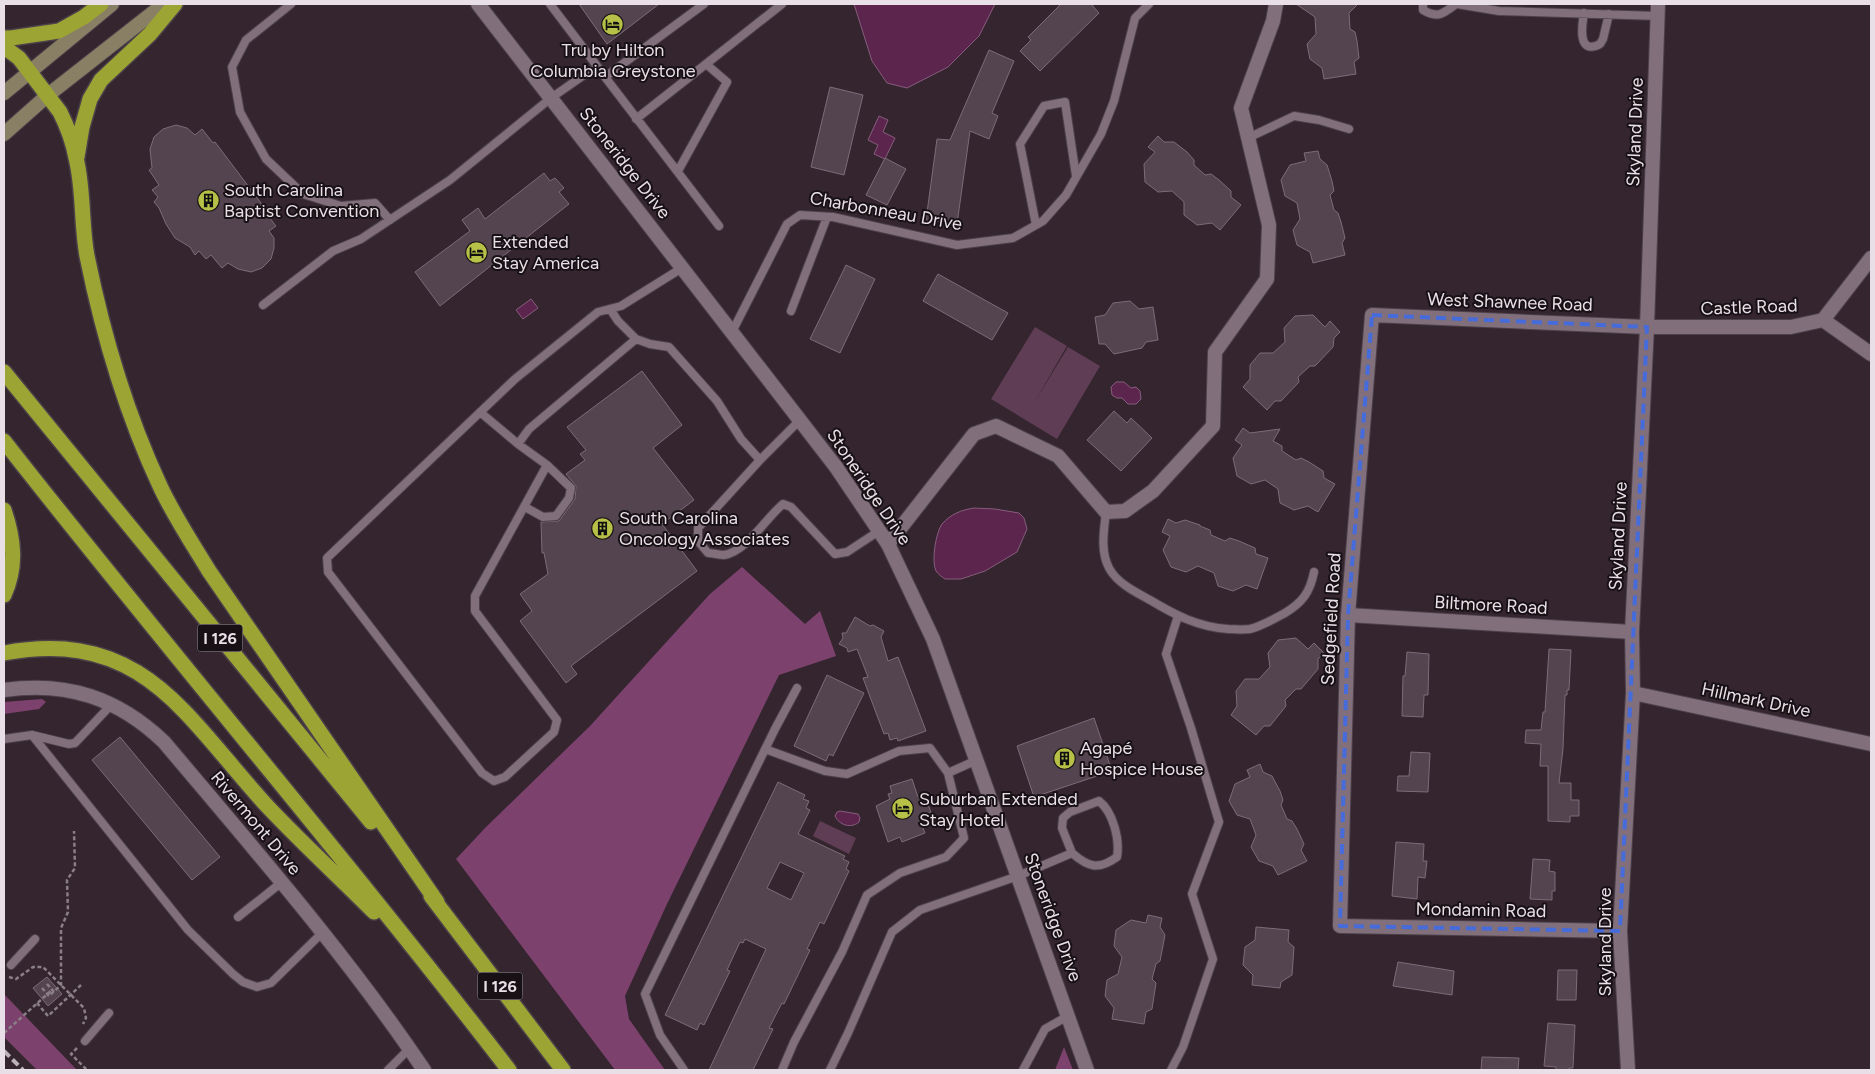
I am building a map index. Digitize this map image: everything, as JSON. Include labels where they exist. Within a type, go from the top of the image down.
[{"type":"highway","points":[[4,38],[58,31],[84,17],[101,4]]},
{"type":"highway","points":[[76,158],[90,100],[101,80],[150,34],[175,4]]},
{"type":"highway","points":[[4,47],[19,58],[30,71],[64,120],[76,158],[86,253],[98,307],[121,388],[138,436],[160,488],[209,571],[437,902]]},
{"type":"highway","name":"I 126","points":[[4,372],[437,902],[563,1070]]},
{"type":"highway","name":"I 126","points":[[4,442],[102,566],[430,967],[509,1070]]},
{"type":"highway","points":[[4,510],[11,530],[14,551],[12,571],[4,595]]},
{"type":"highway","points":[[4,653],[28,648],[58,647],[88,652],[129,666],[163,691],[180,706],[269,808],[430,967]]},
{"type":"main road","points":[[4,93],[112,4]]},
{"type":"main road","points":[[4,134],[48,95],[164,4]]},
{"type":"street","name":"Stoneridge Drive","points":[[478,4],[836,467],[888,544],[933,639],[1087,1070]]},
{"type":"street","points":[[888,544],[974,434],[996,426],[1058,456],[1106,512],[1125,511],[1153,491],[1213,426],[1215,352],[1267,279],[1269,225],[1241,108],[1273,21],[1276,4]]},
{"type":"street","name":"Skyland Drive","points":[[1628,1070],[1620,931],[1633,693],[1632,632],[1647,326],[1658,10]]},
{"type":"street","points":[[1823,320],[1871,258]]},
{"type":"street","name":"West Shawnee Road","points":[[1372,315],[1647,326]]},
{"type":"street","name":"Sedgefield Road","points":[[1340,926],[1348,615],[1372,315]]},
{"type":"street","name":"Castle Road","points":[[1647,326],[1791,328],[1823,320],[1871,354]]},
{"type":"street","name":"Biltmore Road","points":[[1348,615],[1632,632]]},
{"type":"street","name":"Rivermont Drive","points":[[4,690],[37,687],[60,688],[86,694],[112,704],[148,727],[164,742],[323,932],[373,997],[424,1070]]},
{"type":"street","name":"Hillmark Drive","points":[[1633,693],[1871,744]]},
{"type":"street","name":"Mondamin Road","points":[[1340,926],[1620,931]]},
{"type":"lane","points":[[291,4],[246,40],[232,67],[240,112],[266,159],[303,194],[341,206],[375,203],[390,220]]},
{"type":"lane","points":[[550,4],[719,226]]},
{"type":"lane","points":[[605,77],[704,4]]},
{"type":"lane","points":[[636,119],[782,4]]},
{"type":"lane","name":"Charbonneau Drive","points":[[732,332],[786,224],[800,215],[827,217],[957,245],[1013,238],[1043,221],[1066,195],[1101,134],[1114,101],[1135,18],[1149,4]]},
{"type":"lane","points":[[1423,4],[1423,10],[1431,15],[1442,14],[1456,4],[1499,11],[1584,14],[1658,10]]},
{"type":"lane","points":[[1584,14],[1581,38],[1585,44],[1591,46],[1600,44],[1603,39],[1608,14]]},
{"type":"lane","points":[[678,171],[727,82],[706,64]]},
{"type":"lane","points":[[263,305],[333,251],[361,239],[450,180],[551,98],[597,66]]},
{"type":"lane","points":[[1036,225],[1020,144],[1044,106],[1065,102],[1076,176]]},
{"type":"lane","points":[[1248,138],[1294,116],[1319,120],[1349,130]]},
{"type":"lane","points":[[791,311],[827,217]]},
{"type":"lane","points":[[547,465],[474,596],[475,611],[557,720],[554,732],[505,777],[494,781],[482,773],[328,572],[327,558],[515,379],[598,312],[621,306],[682,268]]},
{"type":"lane","points":[[610,309],[618,321],[636,339],[650,344],[669,347],[717,401],[741,439],[760,460]]},
{"type":"lane","points":[[518,444],[528,429],[636,339]]},
{"type":"lane","points":[[480,412],[518,444],[547,465],[571,488],[569,498],[556,516],[542,517],[525,506]]},
{"type":"lane","points":[[800,420],[760,460],[698,528],[698,541],[708,553],[724,555],[739,549],[783,504],[791,507],[834,554],[847,552],[879,531]]},
{"type":"lane","points":[[1106,512],[1104,539],[1105,555],[1109,568],[1119,580],[1132,590],[1178,616],[1200,625],[1218,628],[1250,629],[1273,620],[1297,606],[1307,596],[1312,585],[1314,572]]},
{"type":"lane","points":[[1171,1070],[1183,1047],[1212,959],[1192,894],[1219,822],[1191,728],[1166,654],[1178,616]]},
{"type":"lane","points":[[684,1070],[660,1035],[645,994],[765,749],[797,688]]},
{"type":"lane","points":[[4,740],[32,735],[69,744],[75,743],[112,704]]},
{"type":"lane","points":[[32,735],[188,930],[243,982],[257,987],[271,983],[323,932]]},
{"type":"lane","points":[[765,749],[826,771],[847,774],[899,751],[930,748],[948,773],[964,838],[946,857],[900,873],[866,895],[842,952],[794,1042],[782,1070]]},
{"type":"lane","points":[[948,773],[977,760]]},
{"type":"lane","points":[[1098,801],[1104,806],[1115,828],[1119,846],[1117,857],[1107,864],[1095,866],[1082,862],[1072,853],[1062,828],[1063,818],[1070,812],[1098,801]]},
{"type":"lane","points":[[830,1070],[892,932],[920,910],[1018,876],[1072,853]]},
{"type":"lane","points":[[238,917],[282,882]]},
{"type":"lane","points":[[11,965],[35,939]]},
{"type":"lane","points":[[86,1041],[109,1012]]},
{"type":"lane","points":[[1023,1070],[1045,1029],[1068,1016]]},
{"type":"lane","points":[[388,1070],[409,1049]]},
{"type":"path","points":[[47,994],[42,988],[49,996],[61,985],[60,928],[68,912],[67,880],[75,868],[74,830]]},
{"type":"path","points":[[4,973],[16,979],[33,967],[40,966],[46,969],[84,1008]]},
{"type":"path","points":[[4,1033],[52,990],[47,984],[54,992]]},
{"type":"path","points":[[37,1003],[48,1016],[81,985]]},
{"type":"highlighted area","points":[[1372,315],[1647,327],[1620,931],[1340,926],[1348,615]]},
{"type":"shaded area","points":[[854,4],[995,4],[979,36],[948,67],[907,88],[887,83],[872,61]]},
{"type":"shaded area","points":[[879,116],[888,120],[883,132],[895,138],[885,159],[874,154],[878,145],[868,140]]},
{"type":"shaded area","points":[[531,299],[538,308],[523,319],[516,310]]},
{"type":"shaded area","points":[[1035,327],[1067,346],[1034,403],[1068,347],[1100,366],[1057,439],[991,399]]},
{"type":"shaded area","points":[[1116,382],[1124,382],[1131,388],[1136,387],[1140,391],[1141,399],[1136,404],[1128,404],[1122,398],[1112,395],[1111,387]]},
{"type":"shaded area","points":[[974,508],[1019,513],[1024,518],[1027,529],[1017,552],[985,571],[961,579],[945,579],[937,572],[934,561],[935,547],[940,528],[953,515]]},
{"type":"shaded area","points":[[742,567],[805,624],[820,611],[836,656],[779,675],[667,904],[625,996],[629,1019],[665,1070],[615,1070],[456,859],[486,827],[590,726],[710,594]]},
{"type":"shaded area","points":[[42,699],[46,702],[39,709],[4,714],[4,702]]},
{"type":"shaded area","points":[[840,811],[858,814],[859,822],[849,826],[842,824],[835,816]]},
{"type":"shaded area","points":[[820,821],[856,838],[849,854],[813,836]]},
{"type":"shaded area","points":[[4,994],[77,1070],[37,1070],[4,1037]]},
{"type":"shaded area","points":[[1064,1047],[1073,1070],[1055,1070]]},
{"type":"building","name":"Tru by Hilton Columbia Greystone","points":[[579,4],[659,4],[607,44]]},
{"type":"building","points":[[1061,4],[1091,4],[1099,13],[1040,71],[1020,51],[1031,40],[1028,37]]},
{"type":"building","points":[[1296,4],[1358,4],[1349,13],[1350,29],[1355,32],[1359,58],[1354,62],[1356,74],[1324,79],[1322,68],[1310,59],[1307,44],[1316,34],[1315,17]]},
{"type":"building","points":[[989,50],[1014,61],[992,113],[998,116],[989,139],[970,131],[957,224],[926,220],[937,139],[950,140]]},
{"type":"building","points":[[830,87],[863,95],[844,175],[811,167]]},
{"type":"building","name":"South Carolina Baptist Convention","points":[[176,125],[187,128],[195,135],[202,129],[213,143],[215,142],[267,211],[265,212],[276,226],[269,231],[274,238],[271,259],[262,268],[251,272],[238,269],[228,263],[222,268],[211,255],[206,259],[199,251],[195,255],[190,247],[175,238],[166,224],[159,208],[154,202],[158,197],[152,190],[159,185],[149,170],[152,168],[150,149],[154,137],[163,129]]},
{"type":"building","points":[[1158,136],[1164,142],[1174,142],[1187,152],[1194,160],[1194,165],[1205,175],[1211,174],[1219,180],[1231,191],[1231,197],[1241,205],[1220,230],[1212,223],[1197,225],[1184,215],[1184,202],[1172,191],[1158,192],[1145,182],[1144,164],[1155,152],[1148,147]]},
{"type":"building","points":[[1318,151],[1320,159],[1327,165],[1332,181],[1334,191],[1330,195],[1334,210],[1338,213],[1345,238],[1342,243],[1345,255],[1313,263],[1310,252],[1297,245],[1293,230],[1300,219],[1297,203],[1285,196],[1281,180],[1290,165],[1306,161],[1304,153]]},
{"type":"building","points":[[885,158],[906,169],[887,205],[866,195]]},
{"type":"building","name":"Extended Stay America","points":[[544,173],[550,181],[555,178],[564,188],[559,192],[569,204],[440,306],[415,272],[470,231],[462,220],[478,208],[485,219]]},
{"type":"building","points":[[846,265],[875,279],[840,353],[810,339]]},
{"type":"building","points":[[938,274],[1008,313],[992,340],[923,301]]},
{"type":"building","points":[[1130,301],[1139,309],[1153,307],[1158,340],[1146,342],[1142,348],[1114,354],[1105,344],[1099,344],[1095,317],[1105,315],[1113,303]]},
{"type":"building","points":[[1313,315],[1325,327],[1330,321],[1340,332],[1334,338],[1333,347],[1315,366],[1310,366],[1298,377],[1299,382],[1281,401],[1275,401],[1267,410],[1243,387],[1250,379],[1250,365],[1260,353],[1273,353],[1285,342],[1284,328],[1295,316]]},
{"type":"building","name":"South Carolina Oncology Associates","points":[[642,371],[682,425],[653,448],[694,500],[662,524],[697,571],[571,666],[577,674],[566,683],[520,621],[532,611],[520,594],[548,574],[544,553],[542,553],[541,522],[559,521],[575,499],[576,486],[566,474],[585,460],[580,454],[586,450],[567,427]]},
{"type":"building","points":[[1114,411],[1127,423],[1131,418],[1152,438],[1121,471],[1087,440]]},
{"type":"building","points":[[1243,428],[1250,433],[1280,429],[1273,441],[1282,446],[1282,451],[1296,460],[1301,458],[1309,462],[1323,471],[1324,478],[1335,484],[1318,512],[1308,506],[1294,510],[1280,503],[1278,489],[1265,480],[1251,484],[1237,476],[1233,458],[1242,445],[1235,440]]},
{"type":"building","points":[[1168,519],[1176,523],[1185,520],[1200,525],[1210,530],[1211,535],[1225,541],[1230,538],[1239,541],[1255,548],[1256,554],[1268,558],[1257,589],[1246,585],[1233,591],[1218,586],[1214,573],[1198,566],[1186,572],[1171,567],[1163,550],[1170,536],[1162,532]]},
{"type":"building","points":[[855,617],[870,626],[873,625],[884,631],[881,637],[888,661],[898,657],[926,731],[898,741],[897,738],[890,740],[888,733],[884,734],[863,678],[868,677],[857,649],[848,652],[847,648],[839,644],[843,638],[842,633],[846,633]]},
{"type":"building","points":[[1296,638],[1308,649],[1314,643],[1324,653],[1318,659],[1318,669],[1301,689],[1296,689],[1285,700],[1286,706],[1270,726],[1264,726],[1256,735],[1231,715],[1237,706],[1236,691],[1245,679],[1259,679],[1270,667],[1268,653],[1278,640]]},
{"type":"building","points":[[1549,649],[1571,650],[1569,690],[1567,690],[1567,695],[1565,695],[1563,749],[1559,783],[1571,783],[1571,800],[1579,800],[1579,816],[1570,816],[1570,822],[1548,821],[1548,766],[1540,766],[1541,744],[1525,743],[1526,730],[1541,730],[1543,712],[1545,712]]},
{"type":"building","points":[[1407,652],[1429,654],[1428,695],[1424,695],[1423,717],[1402,716],[1403,676],[1405,676]]},
{"type":"building","points":[[827,675],[864,693],[833,756],[829,754],[826,761],[794,746]]},
{"type":"building","name":"Agapé Hospice House","points":[[1094,718],[1112,771],[1034,797],[1017,746]]},
{"type":"building","points":[[120,737],[220,857],[192,880],[92,760]]},
{"type":"building","points":[[1411,752],[1430,753],[1428,792],[1397,791],[1398,776],[1409,776]]},
{"type":"building","points":[[1260,764],[1263,772],[1272,776],[1280,791],[1283,800],[1281,805],[1287,819],[1292,821],[1304,844],[1301,850],[1307,861],[1278,875],[1273,866],[1259,861],[1251,847],[1256,835],[1250,819],[1237,815],[1229,801],[1235,784],[1250,777],[1247,770]]},
{"type":"building","name":"Suburban Extended Stay Hotel","points":[[912,779],[918,797],[924,795],[931,812],[925,815],[929,826],[923,828],[925,833],[902,842],[900,837],[888,842],[876,806],[890,799],[888,794],[892,793],[890,786]]},
{"type":"building","points":[[778,782],[805,795],[803,799],[809,801],[806,808],[810,810],[798,834],[845,856],[843,859],[849,862],[846,869],[849,871],[824,924],[820,922],[807,949],[810,950],[784,1004],[782,1003],[769,1028],[773,1029],[753,1070],[709,1070],[766,949],[745,939],[743,943],[740,942],[727,970],[730,971],[704,1025],[700,1023],[697,1030],[665,1015]],"holes":[[[780,862],[804,873],[791,900],[767,888]]]},
{"type":"building","points":[[1396,842],[1424,844],[1423,861],[1427,861],[1425,878],[1418,877],[1417,899],[1392,896]]},
{"type":"building","points":[[1533,859],[1550,860],[1549,871],[1555,872],[1555,891],[1552,891],[1552,900],[1530,899]]},
{"type":"building","points":[[1148,915],[1162,918],[1160,927],[1165,935],[1160,961],[1156,964],[1152,979],[1156,983],[1152,1009],[1146,1012],[1144,1024],[1112,1019],[1114,1008],[1105,996],[1107,980],[1118,974],[1122,957],[1114,946],[1116,930],[1131,920],[1146,923]]},
{"type":"building","points":[[1256,927],[1289,930],[1288,942],[1294,947],[1292,975],[1281,982],[1280,988],[1252,985],[1253,975],[1243,965],[1245,947],[1255,940]]},
{"type":"building","points":[[1398,962],[1454,971],[1452,995],[1393,986]]},
{"type":"building","points":[[1558,970],[1577,970],[1576,1000],[1557,1000]]},
{"type":"building","points":[[47,977],[62,994],[48,1006],[33,988]]},
{"type":"building","points":[[1548,1023],[1575,1025],[1573,1068],[1569,1068],[1569,1070],[1556,1070],[1556,1067],[1544,1066]]},
{"type":"building","points":[[1482,1057],[1519,1058],[1518,1070],[1481,1070]]},
{"type":"railway","points":[[4,1051],[23,1070]]},
{"type":"place","name":"Tru by Hilton Columbia Greystone","points":[[613,25]]},
{"type":"place","name":"South Carolina Baptist Convention","points":[[208,200]]},
{"type":"place","name":"Extended Stay America","points":[[476,252]]},
{"type":"place","name":"South Carolina Oncology Associates","points":[[603,528]]},
{"type":"place","name":"Agapé Hospice House","points":[[1064,758]]},
{"type":"place","name":"Suburban Extended Stay Hotel","points":[[903,809]]}]
